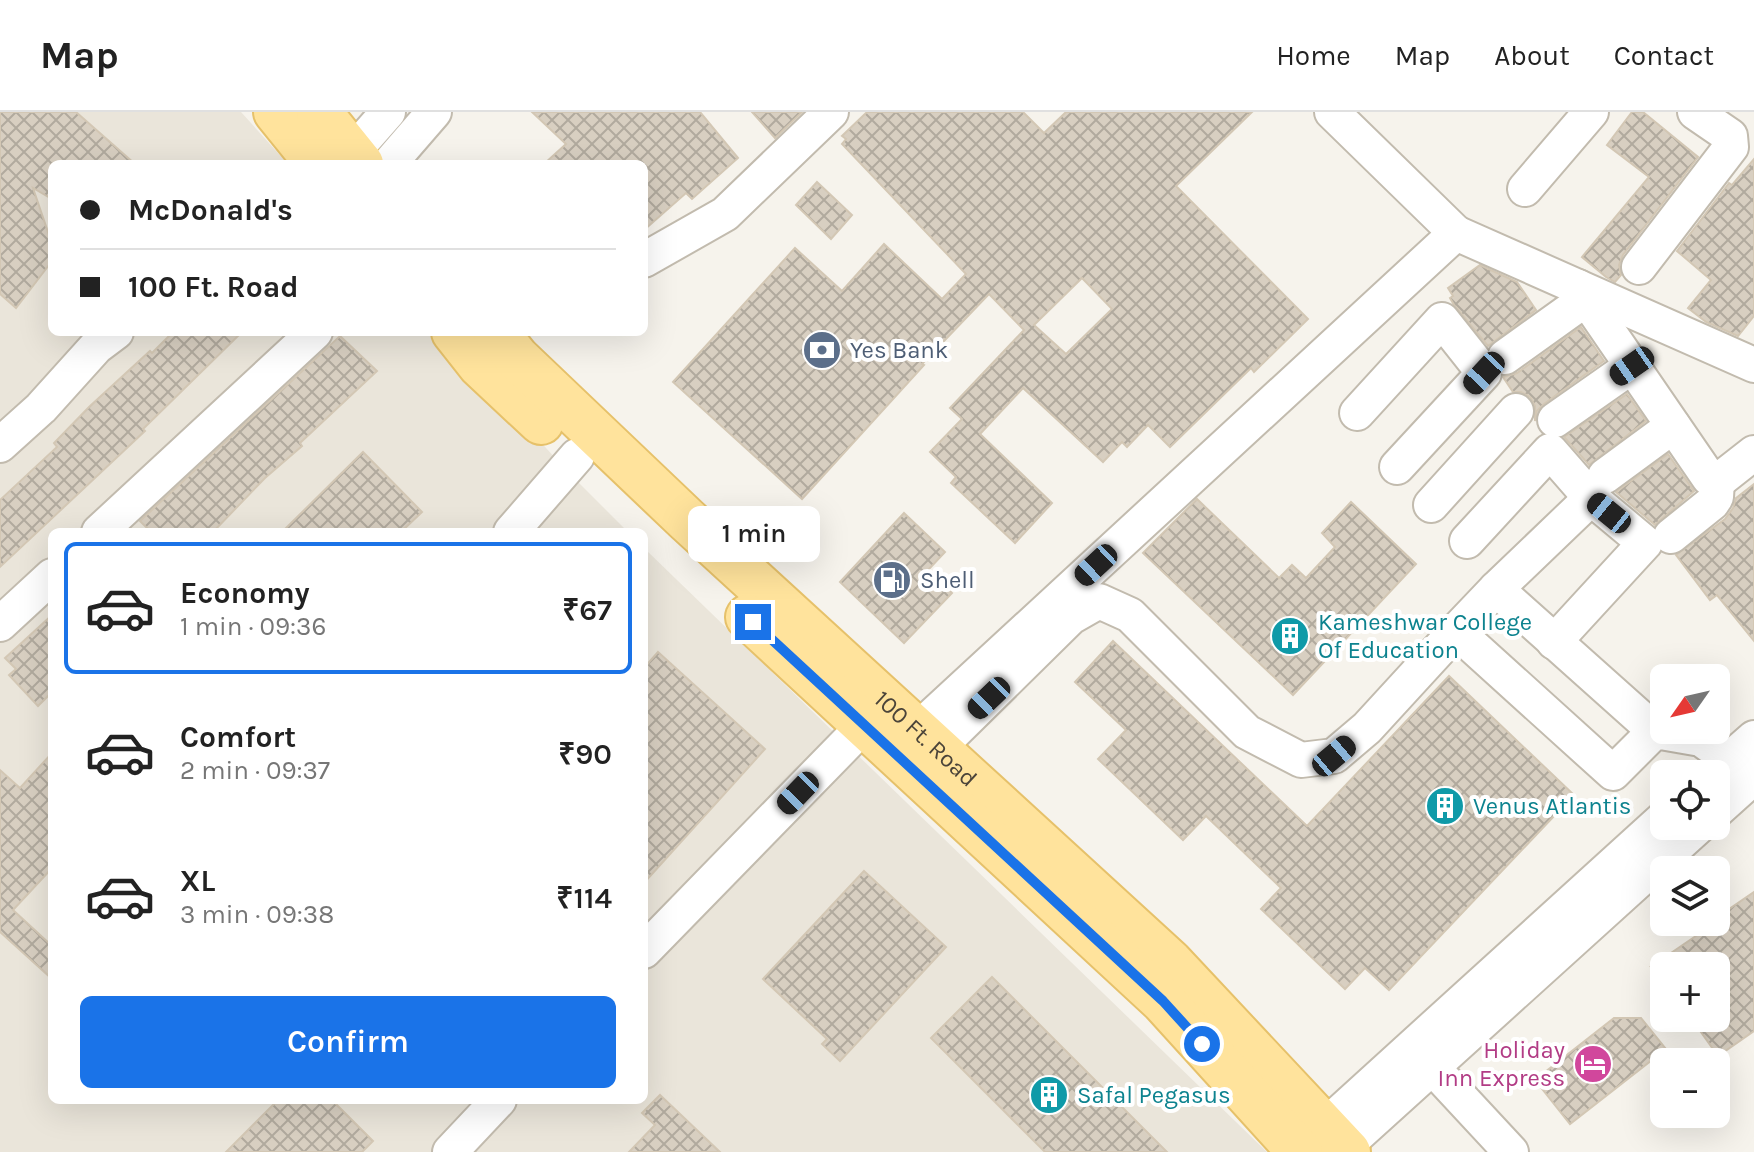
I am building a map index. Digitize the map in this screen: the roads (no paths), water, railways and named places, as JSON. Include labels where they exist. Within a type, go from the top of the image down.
[{"type":"main road","points":[[276,112],[343,142]]},
{"type":"main road","name":"100 Ft. Road","points":[[491,340],[517,358],[901,727],[1163,1001],[1329,1147]]},
{"type":"main road","name":"100 Ft. Road","points":[[491,340],[577,456],[901,727],[1170,962],[1329,1147]]},
{"type":"street","points":[[343,142],[388,112]]},
{"type":"street","points":[[343,142],[434,112]]},
{"type":"street","points":[[648,258],[725,214],[831,112]]},
{"type":"street","points":[[1332,112],[1456,233],[1581,292],[1751,358]]},
{"type":"street","points":[[1525,189],[1591,112]]},
{"type":"street","points":[[1639,267],[1731,147],[1730,136],[1695,112]]},
{"type":"street","points":[[648,948],[901,727],[1456,233]]},
{"type":"street","points":[[1412,275],[1442,320],[1495,365],[1516,411],[1553,436],[1645,543],[1554,642]]},
{"type":"street","points":[[1397,467],[1495,365],[1581,292]]},
{"type":"street","points":[[1581,292],[1709,478],[1717,481]]},
{"type":"street","points":[[1357,413],[1442,320]]},
{"type":"street","points":[[0,445],[41,408],[96,347],[111,336]]},
{"type":"street","points":[[103,528],[311,336]]},
{"type":"street","points":[[1467,541],[1553,436],[1632,366]]},
{"type":"street","points":[[1431,505],[1516,411]]},
{"type":"street","points":[[901,727],[1099,601],[1130,615],[1247,732],[1301,760],[1334,756],[1367,728],[1496,589],[1598,487],[1673,426]]},
{"type":"street","points":[[1671,536],[1712,503],[1716,497],[1717,481],[1754,453]]},
{"type":"street","points":[[514,528],[577,456]]},
{"type":"street","points":[[0,624],[48,580]]},
{"type":"street","points":[[1496,589],[1650,727]]},
{"type":"street","points":[[1456,631],[1613,773],[1650,736]]},
{"type":"street","points":[[1709,744],[1737,762]]},
{"type":"street","points":[[1329,1147],[1650,832]]},
{"type":"street","points":[[1329,1147],[1432,1067],[1683,840]]},
{"type":"street","points":[[1432,1067],[1511,1152]]},
{"type":"street","points":[[466,1147],[495,1104]]},
{"type":"place","name":"Yes Bank","points":[[822,350]]},
{"type":"place","name":"Shell","points":[[892,580]]},
{"type":"place","name":"Kameshwar College Of Education","points":[[1290,636]]},
{"type":"place","name":"Venus Atlantis","points":[[1445,806]]},
{"type":"place","name":"Holiday Inn Express","points":[[1593,1064]]},
{"type":"place","name":"Safal Pegasus","points":[[1049,1095]]}]
